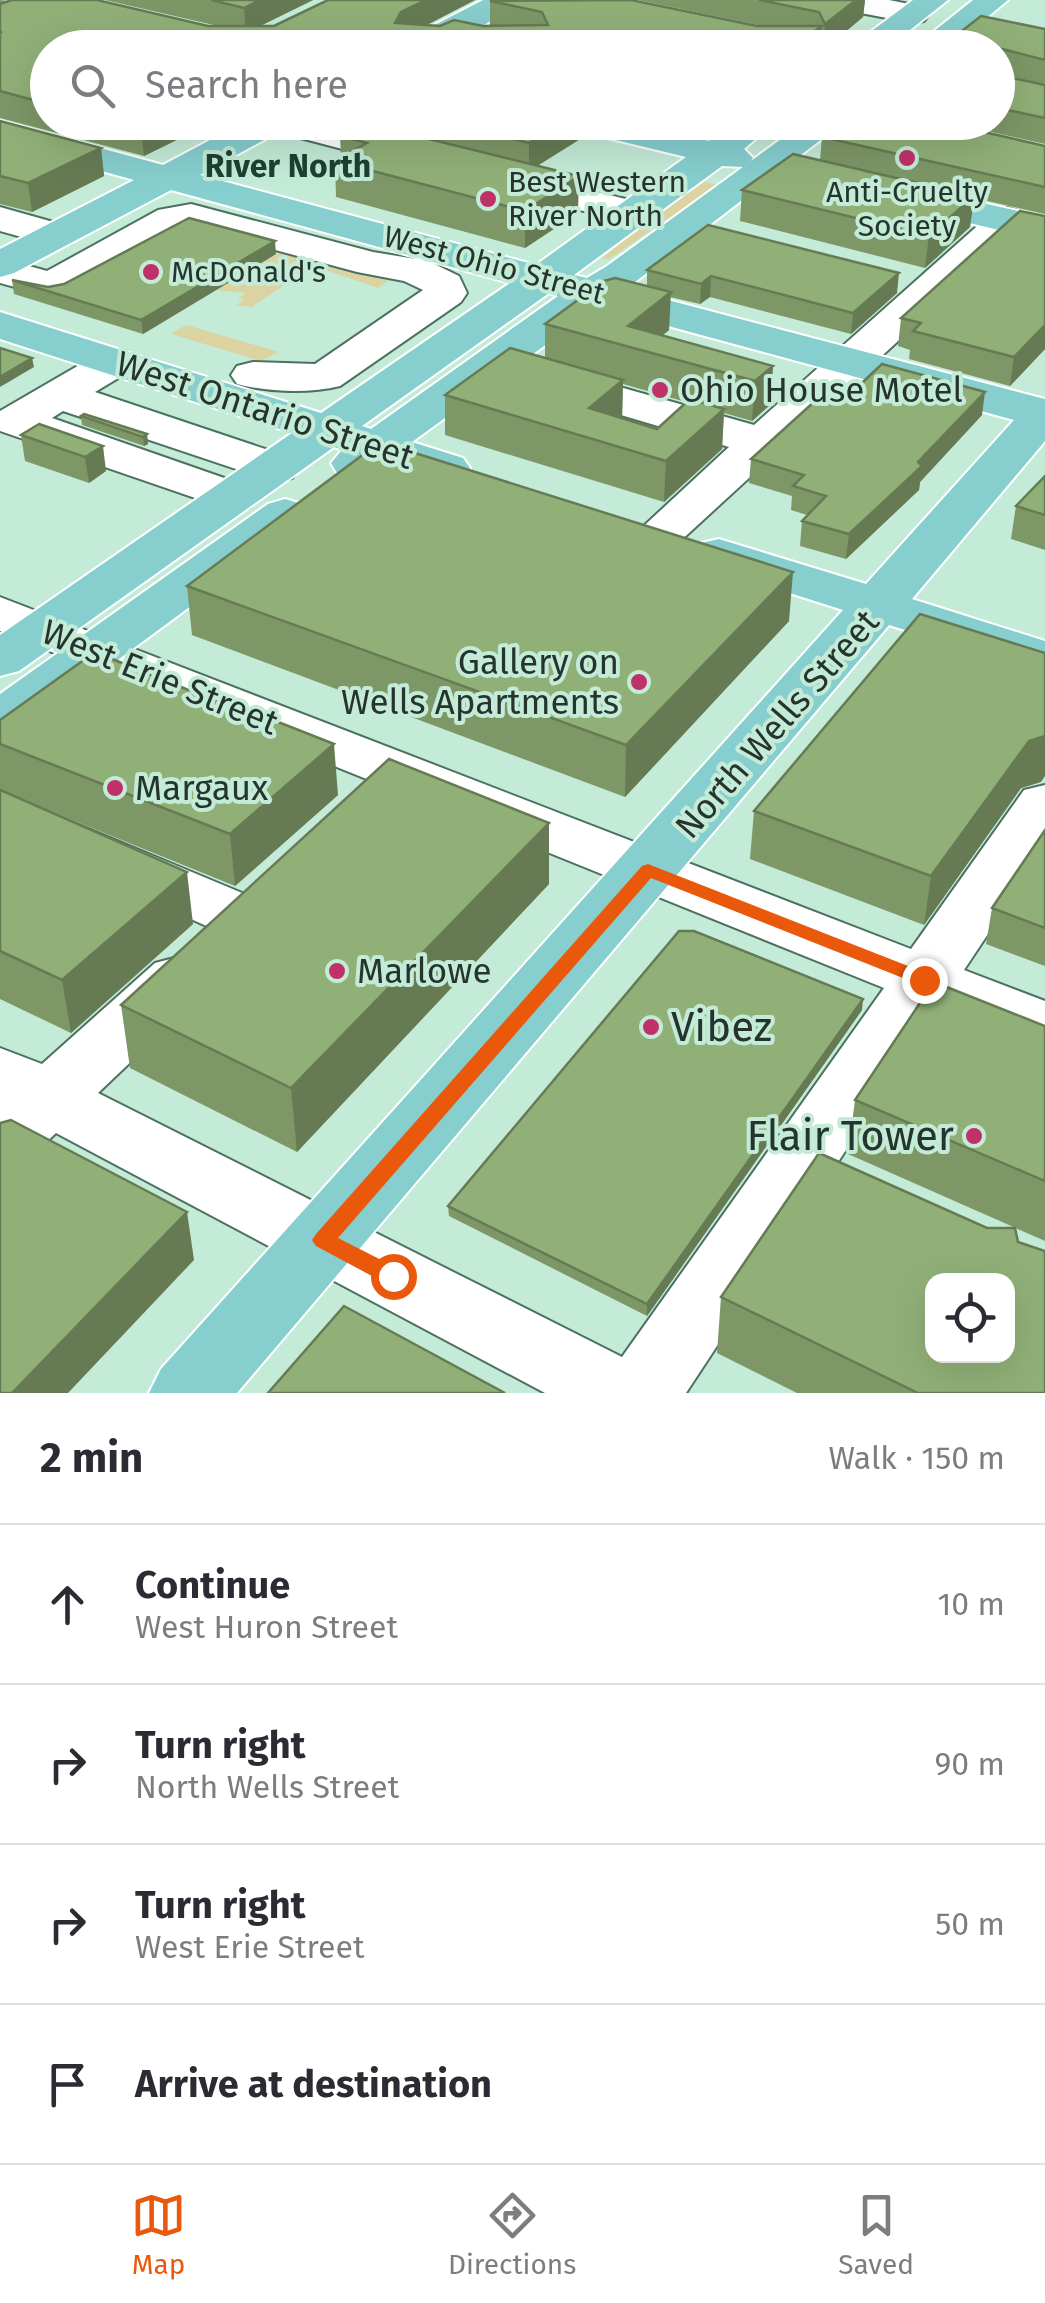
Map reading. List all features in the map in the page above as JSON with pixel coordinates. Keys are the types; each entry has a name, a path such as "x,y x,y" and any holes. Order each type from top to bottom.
{"main road":[{"path":"448,30 506,0"},
{"path":"952,30 993,0"},
{"path":"890,30 923,7"},
{"name":"West Ohio Street","path":"0,132 1045,414"},
{"path":"0,267 240,140"},
{"path":"664,140 814,176"},
{"path":"14,635 233,497 733,140"},
{"path":"0,720 802,140"},
{"path":"866,188 1026,224"},
{"name":"West Ontario Street","path":"0,326 184,384 257,392 328,430 496,483"},
{"name":"North Wells Street","path":"189,1393 1045,414"},
{"path":"640,529 1045,658"}],"street":[{"path":"840,0 923,7"},
{"path":"962,22 999,30"},
{"path":"347,140 632,212"},
{"path":"0,313 172,218 190,215 371,264 414,270 445,285 446,293 324,377 257,392 206,444"},
{"path":"0,218 57,235"},
{"path":"689,224 738,236"},
{"path":"640,529 762,442 850,362 918,281 1026,224"},
{"path":"0,267 51,285"},
{"path":"0,394 96,356"},
{"path":"96,356 60,395 15,421 233,497"},
{"path":"491,364 762,442"},
{"path":"130,418 184,384"},
{"path":"60,395 274,468"},
{"name":"West Erie Street","path":"14,635 96,651 1045,1027"},
{"path":"353,817 402,773"},
{"path":"0,811 264,899 16,1105 323,1240 618,1393"},
{"path":"642,1393 824,1178 924,980 1042,814"}],"shaded area":[{"path":"698,180 718,185 609,259 602,258"},
{"path":"283,250 389,280 378,288 314,266 251,307 236,305 244,300 239,298 245,293 215,290"},
{"path":"186,325 279,352 261,361 171,334"}],"building":[{"path":"12,0 97,0 208,26 274,26 328,0 426,0 401,12 395,23 440,26 454,20 483,26 548,25 542,12 490,1 631,0 757,26 822,26 816,30 30,30 30,99 0,91 0,4"},
{"path":"211,0 260,0 244,8"},
{"path":"759,0 856,0 825,24 819,12"},
{"path":"981,16 1045,29 1045,60 1015,52 1015,30 963,30"},
{"path":"1015,79 1045,85 1045,118 1015,112"},
{"path":"0,121 30,129 30,140 71,140 101,148 28,183 0,176"},
{"path":"1015,139 1045,146 1045,187 835,140"},
{"path":"355,140 433,140 579,176 525,211 335,161 367,143"},
{"path":"793,154 974,196 929,236 742,190"},
{"path":"1020,211 1045,216 1045,325 1014,357 913,331 921,323 901,318"},
{"name":"McDonald's","path":"189,218 275,241 141,320 12,280 48,287 64,284"},
{"path":"708,225 899,273 853,313 711,276 701,284 647,270"},
{"path":"615,278 671,292 628,326 773,366 755,381 545,324 604,281"},
{"path":"0,348 32,358 0,377"},
{"path":"510,348 623,380 589,408 657,429 690,399 724,409 666,461 445,395"},
{"path":"882,364 985,392 918,462 922,466 849,534 802,521 826,496 793,486 804,475 751,459 825,392 846,398"},
{"path":"81,416 147,434 143,437"},
{"path":"39,424 103,446 85,457 21,435"},
{"path":"380,442 793,572 626,745 187,586"},
{"path":"1045,476 1045,515 1016,506"},
{"path":"920,614 1045,653 1045,736 1029,741 931,876 754,811"},
{"path":"95,652 255,717 258,714 334,744 230,834 0,744 0,720"},
{"name":"Marlowe","path":"389,759 549,823 291,1088 121,1005"},
{"path":"0,790 187,872 62,980 0,951"},
{"path":"1045,830 1045,928 992,908"},
{"path":"679,931 694,931 863,999 647,1304 448,1206"},
{"path":"934,982 1045,1026 1045,1181 855,1100"},
{"path":"11,1120 187,1212 12,1393 0,1393 0,1123"},
{"path":"819,1153 987,1228 1015,1228 1018,1242 1045,1251 1045,1393 918,1393 721,1297"},
{"path":"344,1306 505,1393 268,1393"}],"place":[{"name":"Anti-Cruelty Society","path":"907,158"},
{"name":"Best Western River North","path":"488,199"},
{"name":"McDonald's","path":"151,272"},
{"name":"Ohio House Motel","path":"660,390"},
{"name":"Gallery on Wells Apartments","path":"639,682"},
{"name":"Margaux","path":"115,788"},
{"name":"Marlowe","path":"337,971"},
{"name":"Vibez","path":"651,1027"},
{"name":"Flair Tower","path":"974,1136"}],"district":[{"name":"River North","path":"288,166"}],"route":[{"path":"393,1276 323,1240 648,870 924,980"}]}
